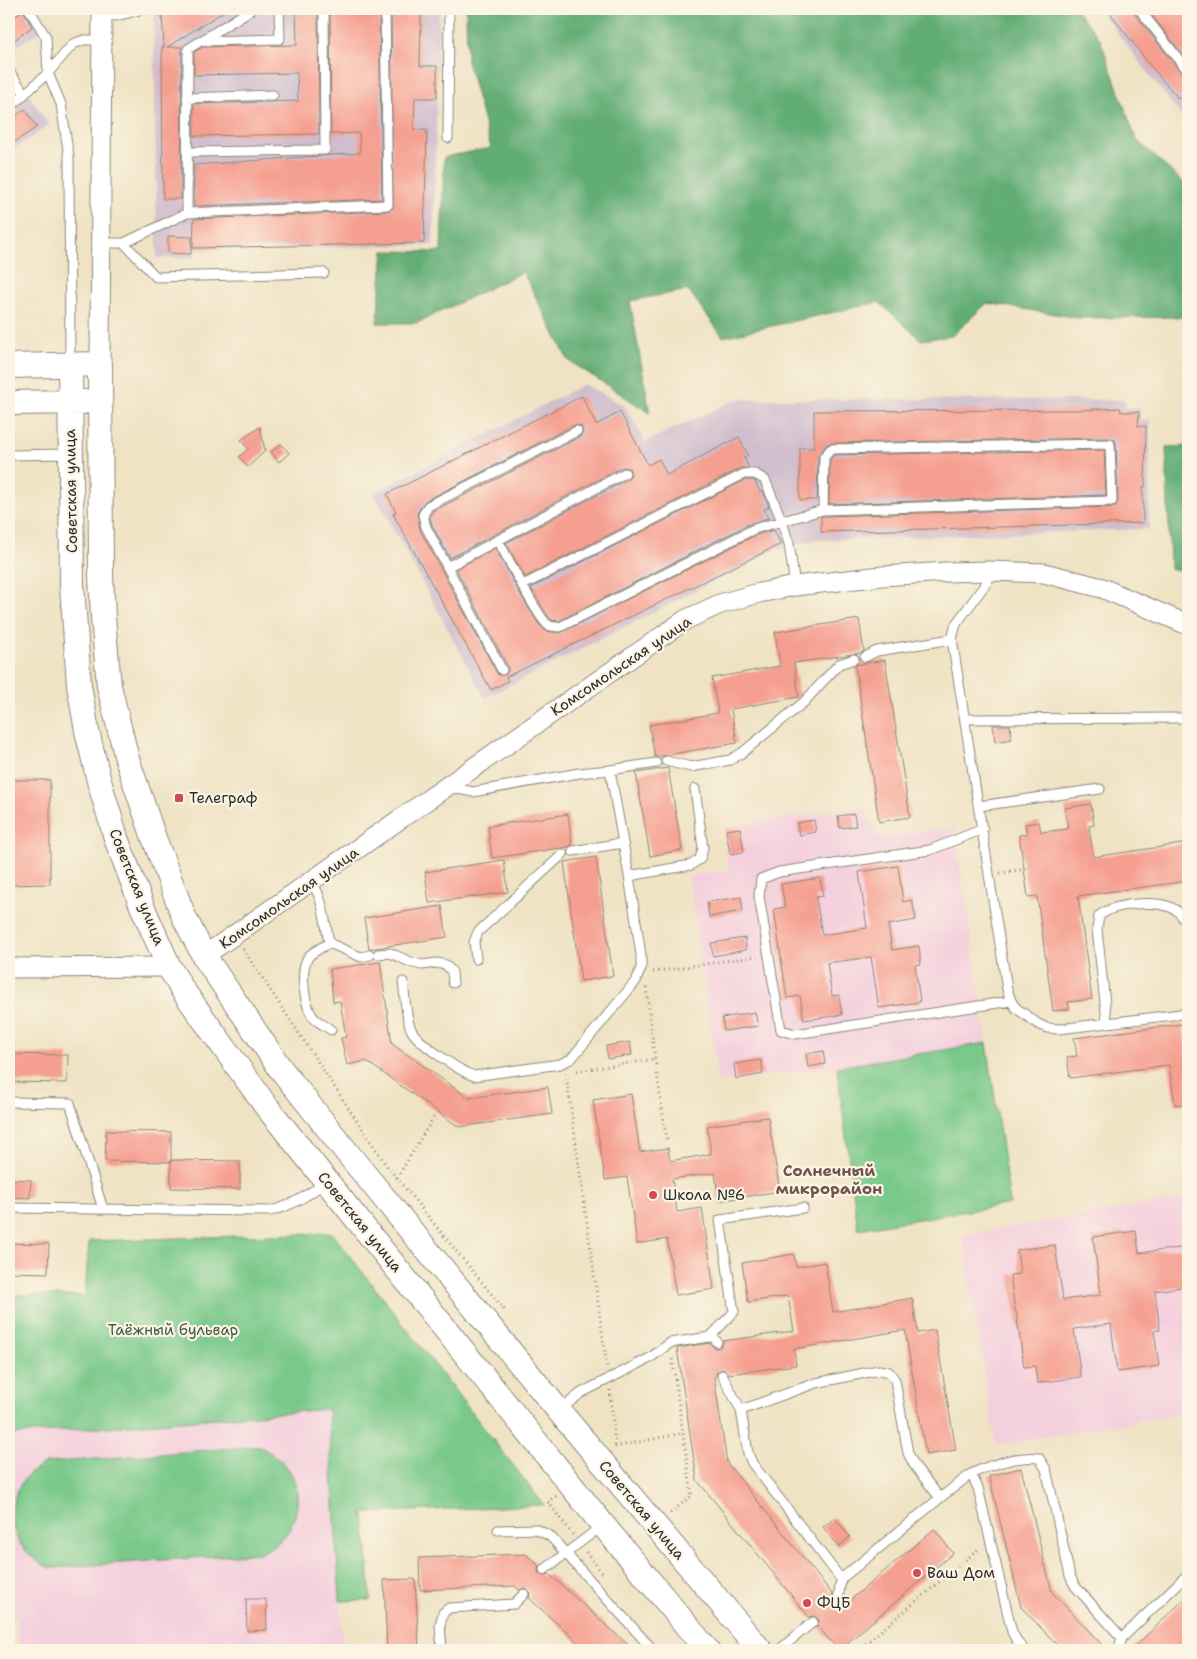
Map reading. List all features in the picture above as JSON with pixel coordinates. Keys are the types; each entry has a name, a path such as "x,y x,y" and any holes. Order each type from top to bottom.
{"street":[{"path":"9,366 100,364 102,12"},
{"name":"Советская улица","path":"70,364 72,585 79,685 99,781 117,841 169,968 266,1106 603,1525 707,1650"},
{"name":"Советская улица","path":"100,364 101,576 108,686 127,759 154,838 184,917 204,956 280,1068 466,1299 760,1650"},
{"path":"9,402 100,401"},
{"name":"Комсомольская улица","path":"204,956 686,620 720,604 759,593 795,586 882,576 989,571 1044,573 1102,588 1188,625"},
{"path":"9,968 169,968"},
{"path":"440,1321 466,1299"}],"lane":[{"path":"9,14 16,9"},
{"path":"29,9 46,37 48,73 61,104 69,158 70,364"},
{"path":"102,12 116,16 144,9"},
{"path":"187,213 188,49 252,9"},
{"path":"202,40 280,39 279,9"},
{"path":"187,152 325,150 324,9"},
{"path":"101,243 124,243 187,213 388,204 385,9"},
{"path":"448,138 449,9"},
{"path":"1139,9 1188,71"},
{"path":"9,108 48,73 73,44 84,40 102,40"},
{"path":"9,71 25,94"},
{"path":"187,98 273,95"},
{"path":"124,243 156,276 324,273"},
{"path":"502,670 426,527 423,515 428,506 577,431"},
{"path":"498,540 543,620 554,627 560,627 754,529 822,510 1112,501 1110,444 831,449 824,457 822,510"},
{"path":"9,455 70,454"},
{"path":"447,567 625,473"},
{"path":"523,585 744,474 755,474 765,480 782,521 793,563 795,586"},
{"path":"989,571 987,582 956,624 952,638 1007,988 1011,1001 1016,1008 1038,1024 1047,1028 1059,1029 1107,1022 1181,1014 1188,1015"},
{"path":"865,657 877,651 952,638"},
{"path":"666,762 691,767 730,760 742,753 804,702 839,664 854,659"},
{"path":"965,719 1188,718"},
{"path":"448,787 472,792 579,773 656,763"},
{"path":"403,982 410,1028 416,1038 464,1072 474,1076 560,1064 571,1059 636,981 641,968 641,955 610,770"},
{"path":"628,876 691,865 700,860 704,848 695,789"},
{"path":"979,806 1100,789"},
{"path":"983,829 930,850 779,872 761,879 759,896 781,1030 795,1034 1011,1001"},
{"path":"573,851 623,843"},
{"path":"476,959 474,942 478,932 563,854"},
{"path":"312,882 319,893 329,943"},
{"path":"1107,1022 1097,929 1100,916 1111,909 1146,902 1160,904 1178,911 1188,926"},
{"path":"329,943 361,957 390,953 422,965 446,964 452,972 453,983"},
{"path":"329,943 310,955 304,964 303,971 308,1009 314,1019 331,1030"},
{"path":"9,1102 70,1103 103,1209"},
{"path":"9,1208 270,1211 285,1207 304,1198 326,1182"},
{"path":"559,1411 581,1393 650,1358 670,1343 714,1340 734,1312 720,1220 803,1208"},
{"path":"741,1410 816,1383 879,1370 890,1372 895,1380 908,1453 914,1465 940,1498"},
{"path":"722,1376 741,1410 748,1452 752,1463 841,1578"},
{"path":"838,1601 841,1578 971,1474 1027,1456 1039,1458 1046,1469 1070,1576 1075,1586 1122,1638"},
{"path":"971,1474 978,1488 1012,1632 1024,1650"},
{"path":"544,1570 603,1525"},
{"path":"498,1530 536,1529 550,1536 653,1650"},
{"path":"1118,1650 1122,1638 1188,1574"},
{"path":"442,1650 440,1625 443,1613 450,1608 514,1604 524,1594"},
{"path":"779,1650 813,1622"}],"path":[{"path":"997,873 1026,869"},
{"path":"234,936 387,1166 508,1314"},
{"path":"644,974 769,954"},
{"path":"641,955 667,1143"},
{"path":"576,1071 655,1058"},
{"path":"566,1073 609,1378 615,1447"},
{"path":"397,1178 435,1115"},
{"path":"669,1514 692,1496 670,1343"},
{"path":"615,1447 683,1433"},
{"path":"609,1440 615,1447"},
{"path":"858,1650 990,1539"}],"shaded area":[{"path":"9,9 37,9 48,25 9,52"},
{"path":"161,9 439,9 433,245 194,250 194,258 157,258 154,13"},
{"path":"1099,9 1188,9 1188,125"},
{"path":"9,66 49,125 9,153"},
{"path":"584,384 625,406 645,442 737,399 1125,400 1125,408 1140,408 1140,420 1150,420 1149,529 815,540 773,551 485,698 374,493"},
{"path":"864,807 878,838 954,827 987,1043 837,1067 718,1082 689,876 728,870 724,827"},
{"path":"1188,1198 1188,1413 996,1445 962,1235"},
{"path":"328,1409 343,1650 18,1650 16,1617 9,1617 9,1435"}],"green space":[{"path":"466,9 1076,9 1100,39 1136,139 1188,187 1188,317 1079,318 987,303 952,336 921,340 879,302 723,337 688,290 630,301 650,413 568,360 523,272 417,323 377,323 384,251 441,252 444,157 491,148 467,61"},
{"path":"1188,446 1188,573 1170,569 1166,447"},
{"path":"987,1043 1010,1204 858,1229 837,1067"},
{"name":"Таёжный бульвар","path":"332,1233 544,1505 364,1513 371,1600 340,1601 328,1409 9,1435 9,1295 85,1296 89,1241"},
{"path":"259,1446 276,1456 289,1470 294,1479 297,1499 294,1519 290,1528 275,1544 261,1553 50,1568 36,1560 25,1550 14,1531 12,1510 18,1489 32,1472 45,1463"}],"building":[{"path":"170,9 228,9 167,47 182,47 181,199 163,199 162,47 164,47 162,14"},
{"path":"296,9 318,9 319,134 194,136 194,104 298,101 297,73 194,75 194,52 203,47 297,45"},
{"path":"330,9 379,9 382,199 194,206 194,165 360,153 359,133 331,134"},
{"path":"391,9 421,9 420,66 437,66 437,98 415,98 414,130 427,130 424,243 193,248 194,219 388,211 393,208"},
{"path":"1107,9 1133,9 1134,13 1183,75 1188,77 1188,89 1178,98 1149,64"},
{"path":"1147,9 1188,9 1188,61"},
{"path":"23,10 32,27 9,44 9,21"},
{"path":"25,109 37,127 9,146 9,121"},
{"path":"168,236 192,237 191,254 168,253"},
{"path":"582,396 596,425 620,412 648,465 659,459 667,475 739,437 748,455 744,458 749,468 741,468 525,577 506,543 628,479 631,474 629,468 622,467 450,558 432,525 430,516 433,511 580,437 583,432 581,426 574,425 425,501 417,513 420,530 498,675 505,675 508,667 456,569 495,548 538,623 545,631 560,633 756,535 774,530 781,544 506,677 508,681 491,690 393,514 396,512 387,494"},
{"path":"1120,408 1121,412 1139,412 1138,426 1146,426 1143,523 821,532 821,517 824,516 1115,507 1118,501 1116,444 1115,440 1110,438 830,443 826,445 818,456 817,500 800,500 800,448 814,448 814,411 1076,410"},
{"path":"260,427 265,451 248,467 239,457 248,449 241,440"},
{"path":"281,444 289,453 279,462 271,452"},
{"path":"1104,450 1106,495 829,504 830,459 834,455"},
{"path":"745,480 755,481 760,492 763,491 769,507 764,509 768,518 751,523 559,621 552,620 548,616 531,588"},
{"path":"859,619 864,651 794,663 799,697 731,709 737,743 655,757 649,725 718,713 712,678 780,666 775,632"},
{"path":"885,660 910,817 879,822 855,665"},
{"path":"993,725 1010,725 1012,739 995,742"},
{"path":"668,768 682,850 650,856 636,773"},
{"path":"9,780 50,780 50,884 9,885"},
{"path":"1091,804 1094,825 1089,826 1093,857 1188,843 1188,881 1078,896 1092,999 1068,1002 1069,1009 1053,1011 1037,896 1028,897 1019,835 1027,834 1025,824 1039,822 1041,832 1068,829 1065,808"},
{"path":"568,814 572,845 492,858 488,826"},
{"path":"854,814 856,826 840,828 838,816"},
{"path":"814,820 816,832 799,835 797,823"},
{"path":"740,828 744,852 730,854 726,830"},
{"path":"596,857 613,976 581,981 564,862"},
{"path":"504,860 508,892 429,903 425,872"},
{"path":"898,866 903,902 912,900 916,920 888,925 892,950 919,946 921,964 915,965 920,1002 879,1008 871,957 827,963 832,996 839,995 842,1015 804,1020 800,996 787,998 774,909 785,907 781,884 820,878 823,896 816,897 822,935 867,928 859,872"},
{"path":"741,897 743,911 709,917 707,902"},
{"path":"442,906 447,937 369,949 364,918"},
{"path":"745,938 746,950 713,956 711,943"},
{"path":"380,962 392,1044 469,1098 548,1087 552,1114 459,1127 366,1061 347,1065 341,1038 346,1037 340,1001 333,1002 330,969"},
{"path":"755,1012 758,1026 724,1031 722,1018"},
{"path":"1183,1024 1188,1064 1188,1103 1175,1105 1169,1065 1070,1078 1067,1057 1077,1056 1074,1038"},
{"path":"630,1042 632,1055 608,1059 606,1046"},
{"path":"823,1051 825,1064 808,1067 806,1054"},
{"path":"9,1054 68,1055 67,1083 9,1082"},
{"path":"761,1060 763,1074 736,1079 734,1064"},
{"path":"631,1094 640,1152 668,1148 670,1161 711,1154 707,1126 768,1117 780,1191 719,1201 715,1173 672,1179 677,1212 702,1208 714,1289 676,1295 667,1239 637,1244 627,1177 605,1180 593,1100"},
{"path":"106,1131 171,1132 171,1162 105,1161"},
{"path":"171,1160 240,1161 240,1189 171,1188"},
{"path":"9,1179 31,1180 30,1198 9,1197"},
{"path":"1136,1231 1139,1253 1188,1247 1188,1286 1155,1291 1160,1330 1154,1331 1159,1366 1117,1372 1111,1324 1074,1329 1081,1377 1037,1383 1035,1366 1024,1367 1015,1311 1010,1275 1020,1274 1017,1250 1055,1245 1063,1300 1101,1295 1093,1237"},
{"path":"9,1243 49,1244 48,1273 9,1272"},
{"path":"794,1254 796,1267 825,1262 833,1312 912,1298 918,1333 935,1330 956,1450 926,1455 905,1330 794,1349 796,1365 729,1374 723,1369 716,1372 714,1377 727,1463 833,1595 832,1603 835,1606 842,1607 934,1529 953,1553 839,1650 817,1626 819,1621 817,1618 809,1617 697,1480 677,1348 710,1343 714,1348 718,1348 722,1345 723,1341 794,1331 788,1296 748,1302 742,1263"},
{"path":"1021,1468 1052,1592 1107,1650 1062,1650 1021,1607 989,1476"},
{"path":"835,1518 850,1537 838,1547 823,1527"},
{"path":"526,1554 539,1566 539,1574 544,1576 549,1574 634,1650 586,1650 529,1598 530,1593 526,1588 519,1590 515,1586 420,1590 419,1558"},
{"path":"415,1579 419,1650 387,1650 384,1580"},
{"path":"1188,1596 1188,1640 1177,1650 1131,1650"},
{"path":"246,1599 266,1599 267,1630 247,1631"}],"place":[{"name":"Телеграф","path":"179,798"},
{"name":"Школа №6","path":"653,1195"},
{"name":"Ваш Дом","path":"917,1573"},
{"name":"ФЦБ","path":"807,1603"}],"district":[{"name":"Солнечный микрорайон","path":"829,1179"}]}
